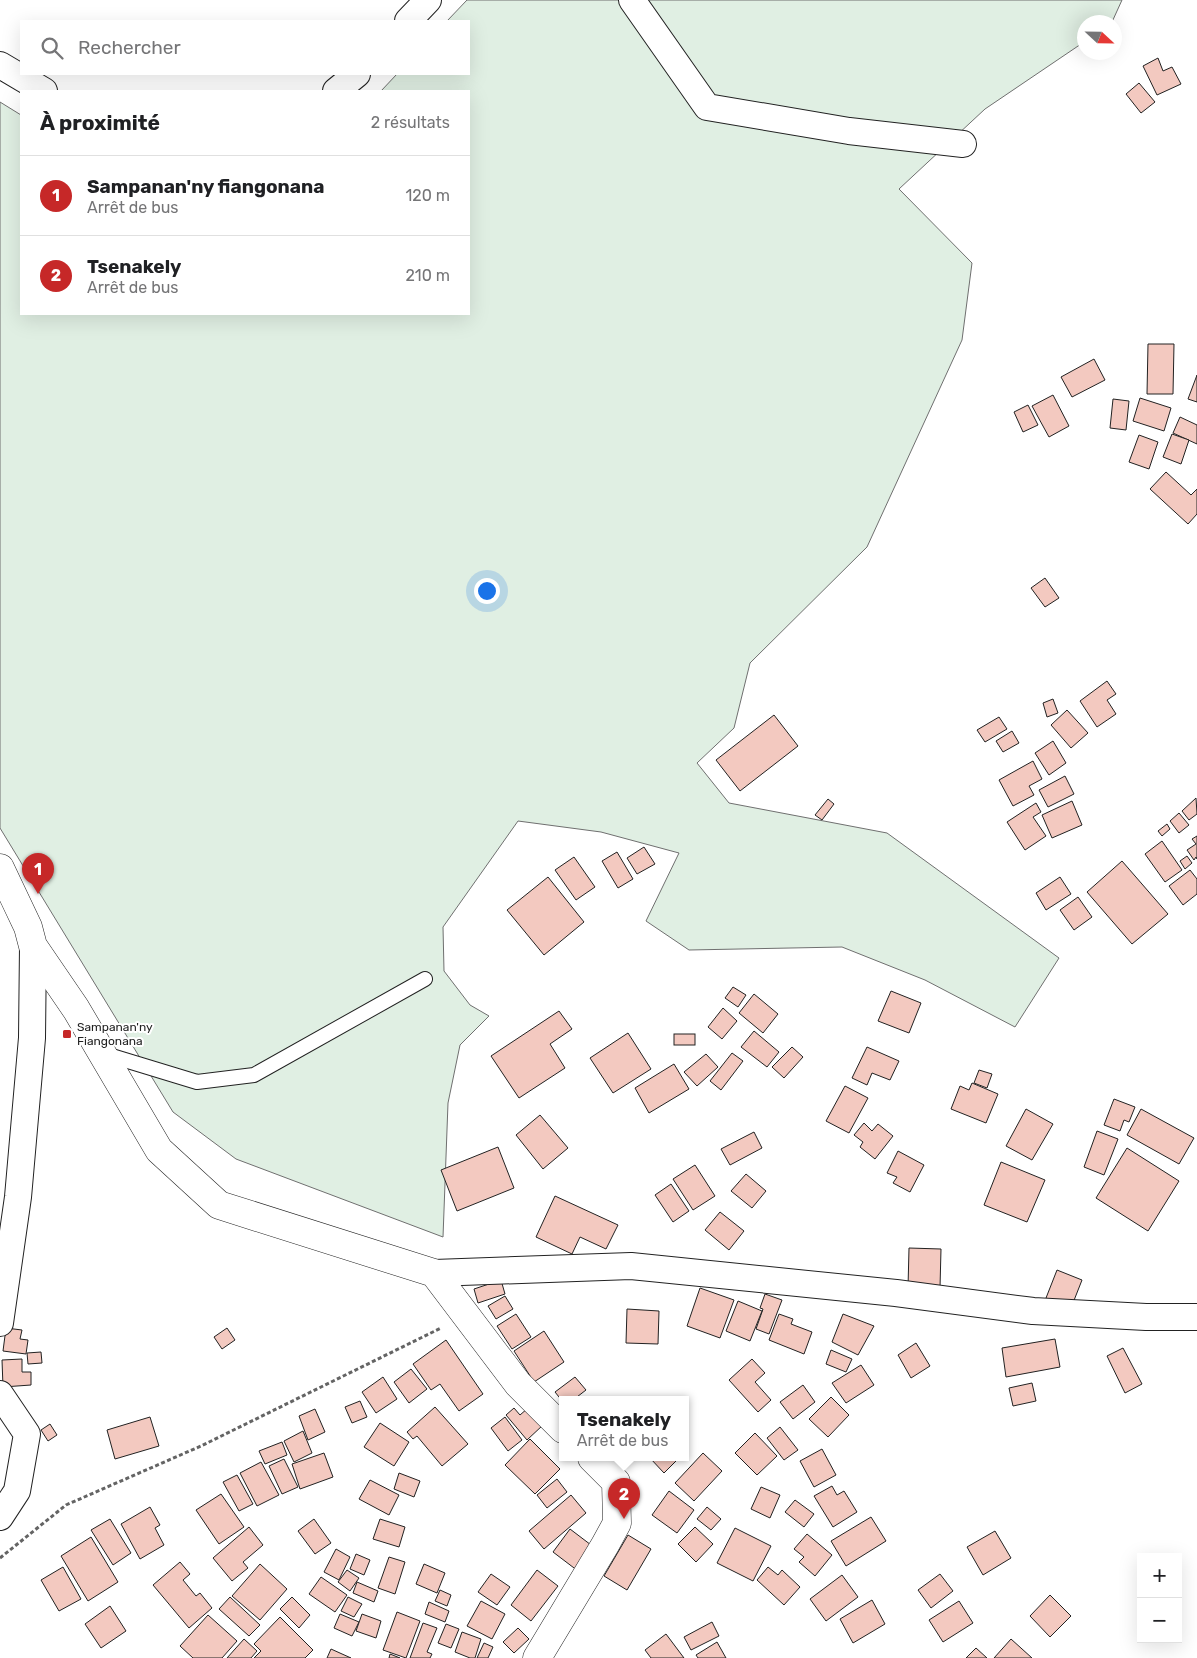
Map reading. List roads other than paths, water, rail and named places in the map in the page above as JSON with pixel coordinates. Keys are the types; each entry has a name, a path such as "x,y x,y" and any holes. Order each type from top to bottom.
{"street":[{"path":"409,20 428,0"},
{"path":"632,0 707,106 849,131 963,144"},
{"path":"0,65 42,90"},
{"path":"337,90 356,75"},
{"path":"0,868 28,927 33,946 32,1038 18,1197 0,1323"},
{"path":"33,946 76,1009 159,1150 220,1205 434,1272 630,1266 896,1293 1033,1311 1146,1317 1197,1317"},
{"path":"434,1272 518,1384 559,1425"},
{"path":"0,1394 27,1434 17,1491 0,1517"},
{"path":"536,1658 617,1523 616,1482 595,1461"}],"lane":[{"path":"102,1054 197,1082 254,1075 425,980"}],"place":[{"name":"Sampanan'ny fiangonana","path":"38,894"},
{"name":"Sampanan'ny Fiangonana","path":"67,1034"},
{"name":"Tsenakely","path":"624,1519"}]}
